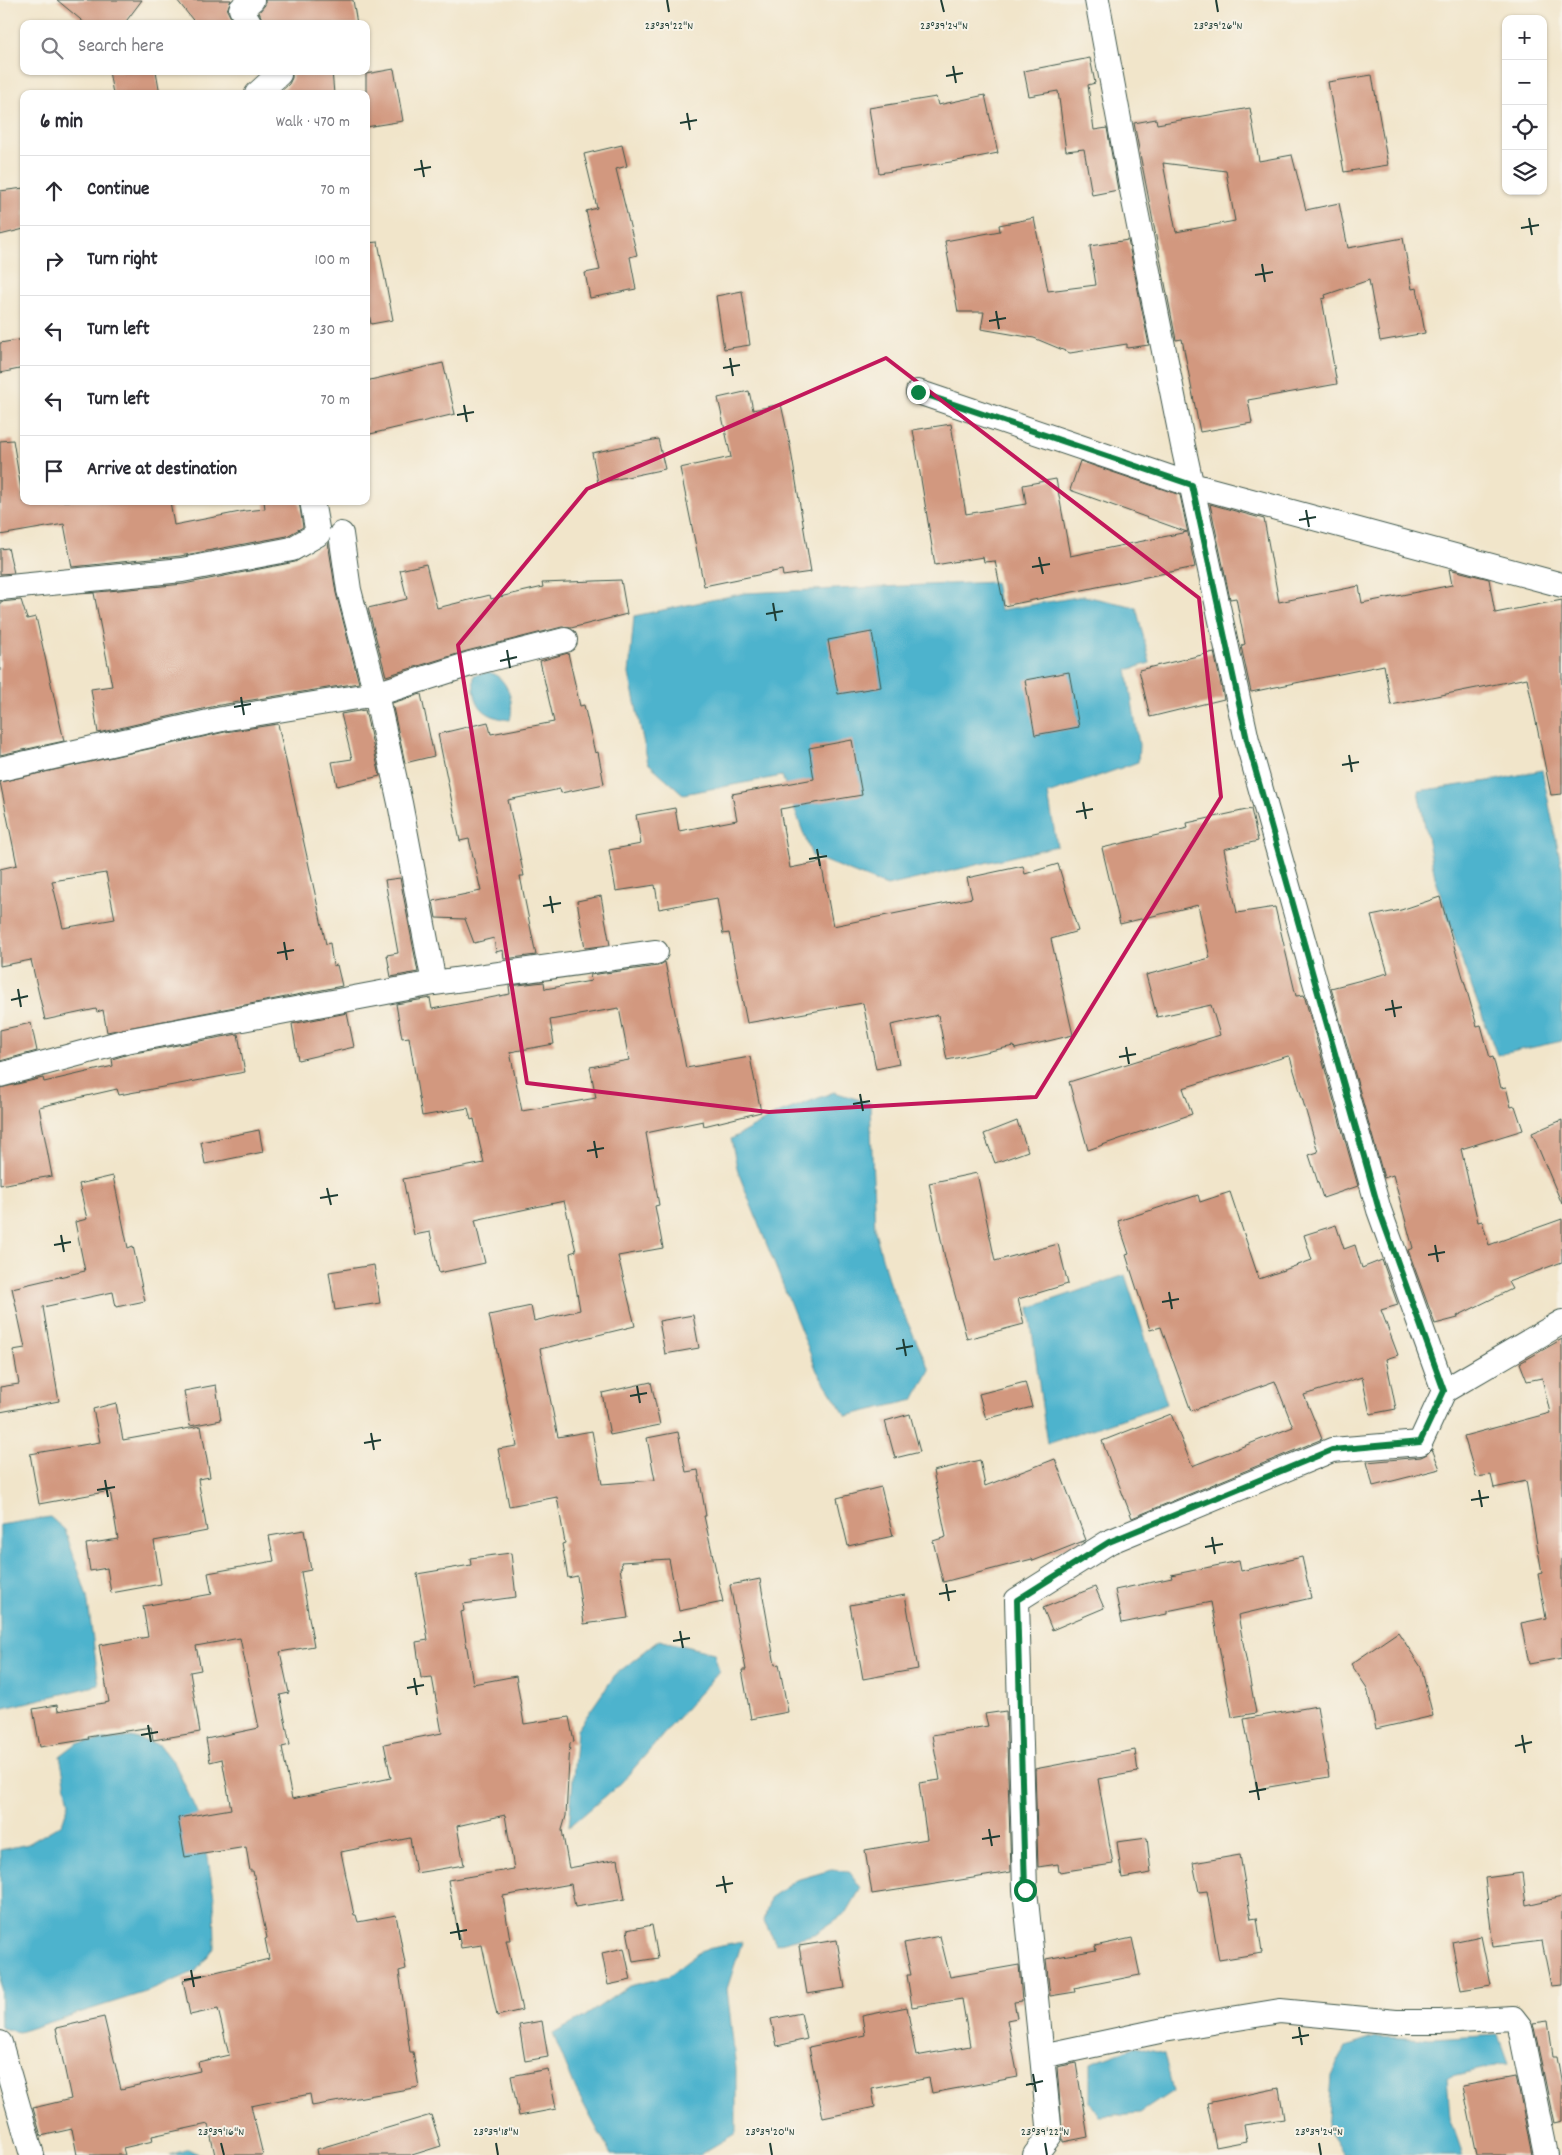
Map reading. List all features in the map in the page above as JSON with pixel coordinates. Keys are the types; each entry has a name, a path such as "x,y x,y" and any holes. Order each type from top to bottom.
{"street":[{"path":"248,20 241,9 252,0"},
{"path":"1097,0 1134,201 1192,485 1250,750 1379,1210 1444,1391"},
{"path":"261,90 278,75"},
{"path":"918,392 1192,485 1562,586"},
{"path":"0,588 182,570 292,549 318,534 313,505"},
{"path":"341,534 349,590 376,694 400,804 434,984"},
{"path":"0,770 222,719 376,694 470,664 565,640"},
{"path":"0,1075 126,1042 434,984 656,952"},
{"path":"1035,2155 1050,2135 1025,1890 1017,1600 1109,1542 1332,1450 1420,1442 1444,1391 1562,1322"},
{"path":"1042,2056 1164,2030 1280,2011 1396,2022 1440,2022 1513,2018 1520,2027 1546,2155"},
{"path":"0,2043 32,2155"}],"highlighted area":[{"path":"886,358 1199,598 1221,797 1036,1097 769,1112 527,1083 458,645 587,489"}],"water":[{"path":"995,582 1000,610 1084,596 1136,607 1150,663 1127,670 1139,745 1138,762 1048,794 1057,846 887,886 812,856 782,776 683,794 648,763 629,674 634,616 745,593"},
{"path":"489,672 501,680 511,698 510,720 492,716 485,712 477,701 474,675"},
{"path":"1542,770 1562,869 1562,1041 1497,1055 1463,964 1435,877 1418,791 1496,780"},
{"path":"834,1092 870,1103 875,1231 889,1283 930,1370 914,1400 846,1416 817,1371 738,1172 731,1139 777,1114"},
{"path":"1125,1275 1167,1404 1047,1444 1029,1308"},
{"path":"50,1517 65,1530 87,1596 99,1685 0,1709 0,1525"},
{"path":"659,1640 714,1653 719,1671 621,1783 569,1827 577,1730 615,1675"},
{"path":"132,1737 160,1745 175,1764 203,1826 214,1897 215,1947 196,1971 152,1990 19,2032 1,2028 0,1850 28,1844 62,1824 69,1803 60,1756 77,1743"},
{"path":"831,1870 849,1871 861,1888 847,1912 815,1934 776,1944 764,1921 770,1898 796,1880"},
{"path":"742,1942 727,1989 736,2069 736,2133 699,2155 611,2155 576,2090 553,2034 584,2017 629,1986 667,1977 702,1950"},
{"path":"1498,2035 1508,2063 1447,2077 1450,2118 1463,2155 1342,2155 1327,2131 1331,2076 1346,2047 1376,2037 1433,2039"},
{"path":"1137,2046 1164,2053 1173,2091 1140,2113 1099,2116 1090,2102 1090,2063"},
{"path":"189,2149 201,2155 170,2155"}],"building":[{"path":"57,0 142,0 127,20 81,20"},
{"path":"177,0 231,0 227,10 232,20 193,20"},
{"path":"265,0 353,0 356,20 262,20 259,12 265,5"},
{"path":"1090,58 1095,83 1088,85 1094,130 1107,128 1118,190 1092,195 1084,149 1066,151 1058,91 1029,96 1024,71"},
{"path":"394,69 403,121 370,126 370,90 366,90 366,75 370,75 370,73"},
{"path":"110,75 157,75 159,90 112,90"},
{"path":"292,75 332,75 334,90 282,90 292,78"},
{"path":"1372,75 1388,165 1344,172 1328,82"},
{"path":"985,95 998,153 879,173 869,108 936,97 938,105"},
{"path":"1250,108 1259,161 1292,155 1306,210 1339,203 1348,248 1403,238 1412,289 1417,288 1425,333 1380,341 1369,280 1325,295 1326,298 1322,299 1337,384 1248,400 1252,423 1200,432 1182,339 1176,340 1134,123 1156,119 1157,124","holes":["1163,163 1226,171 1235,221 1176,232"]},
{"path":"622,145 627,166 616,169 637,255 630,257 636,289 590,298 585,273 600,270 586,211 597,208 584,154"},
{"path":"20,188 20,230 0,235 0,191"},
{"path":"1034,218 1048,291 1096,285 1090,246 1128,240 1149,345 1127,348 1127,344 1070,353 1034,338 981,329 984,312 958,312 945,241 1000,231 999,225"},
{"path":"378,242 393,320 371,324 370,319 370,243"},
{"path":"742,291 750,345 724,349 716,296"},
{"path":"20,340 20,369 0,373 0,343"},
{"path":"443,363 455,414 370,434 370,380"},
{"path":"749,391 753,410 781,404 790,445 811,572 783,576 782,570 704,586 680,468 731,457 718,398"},
{"path":"951,424 966,514 1026,504 1023,485 1056,479 1070,556 1187,532 1070,490 1080,461 1180,495 1195,567 1004,606 995,561 984,562 983,557 935,565 913,430"},
{"path":"658,439 665,469 598,483 592,453"},
{"path":"13,440 20,483 20,505 171,505 174,525 265,509 264,505 300,505 303,527 287,536 180,556 72,567 64,524 0,535 0,441"},
{"path":"1210,504 1264,519 1279,602 1359,586 1362,603 1452,585 1449,569 1489,579 1495,613 1562,600 1562,794 1551,795 1527,678 1391,705 1384,665 1251,692 1241,646 1245,644 1236,598 1230,599"},
{"path":"328,542 336,593 359,683 220,705 98,733 91,689 112,686 94,593 76,594 184,584 295,562"},
{"path":"8,548 14,573 0,574 0,549"},
{"path":"426,564 437,608 490,595 491,599 543,587 542,583 621,580 627,614 571,628 562,627 467,651 386,676 368,608 407,599 400,570"},
{"path":"21,600 27,619 36,617 64,741 0,755 0,602"},
{"path":"872,632 881,687 838,694 828,640"},
{"path":"1214,652 1224,699 1150,717 1139,670"},
{"path":"568,653 580,706 584,705 595,753 598,752 604,784 561,793 560,789 508,800 524,876 520,876 536,955 504,959 503,950 496,952 494,938 474,943 465,919 436,918 433,901 481,891 469,839 460,841 438,734 488,722 491,734 554,722 540,661"},
{"path":"1069,672 1079,727 1035,735 1025,680"},
{"path":"421,694 434,756 405,763 392,703"},
{"path":"365,710 380,776 337,786 332,762 352,759 341,714"},
{"path":"278,724 326,944 330,943 333,966 337,965 342,986 107,1032 103,1010 97,1012 96,1009 45,1020 31,960 0,966 0,869 17,865 0,782 225,732","holes":["106,873 115,919 63,928 52,881"]},
{"path":"852,740 862,795 780,809 790,868 821,862 833,926 972,898 967,878 1023,866 1025,874 1058,864 1078,931 1051,939 1073,1035 1015,1049 1014,1046 947,1060 938,1015 891,1025 899,1064 876,1069 863,1003 747,1023 729,933 723,934 717,898 659,909 655,885 616,891 609,850 641,844 636,815 675,808 679,831 737,820 732,794 814,779 809,748"},
{"path":"1251,809 1258,841 1224,849 1237,913 1275,907 1296,996 1304,995 1358,1186 1323,1198 1309,1155 1318,1152 1290,1057 1288,1056 1183,1088 1192,1114 1088,1150 1069,1082 1220,1035 1211,1005 1157,1017 1146,975 1210,958 1198,905 1120,924 1102,848 1188,828 1187,823"},
{"path":"400,878 418,972 391,977 387,955 398,953 385,880"},
{"path":"601,896 610,945 585,948 577,901"},
{"path":"1440,897 1477,1026 1481,1025 1490,1058 1493,1057 1501,1088 1506,1087 1511,1107 1515,1106 1523,1130 1461,1149 1478,1222 1482,1221 1489,1245 1562,1219 1562,1262 1508,1282 1512,1289 1457,1316 1458,1318 1435,1324 1408,1250 1413,1248 1393,1175 1384,1178 1331,988 1388,973 1371,916 1401,910"},
{"path":"665,962 686,1068 750,1057 761,1112 704,1126 703,1121 646,1133 659,1205 655,1206 663,1248 618,1256 635,1326 540,1349 558,1437 592,1431 602,1484 655,1480 647,1438 678,1432 686,1472 698,1470 706,1516 704,1516 723,1602 679,1611 669,1559 621,1562 622,1567 620,1568 628,1618 584,1624 577,1576 568,1578 562,1544 565,1543 557,1497 509,1506 498,1449 517,1446 489,1315 531,1306 534,1321 580,1310 570,1253 576,1251 564,1201 475,1220 485,1263 439,1273 430,1232 414,1235 403,1179 484,1163 474,1119 471,1120 468,1108 422,1116 409,1037 402,1038 396,1004 430,998 432,1009 510,994 509,986 544,982 545,989 591,981 590,975 658,966","holes":["619,1008 629,1060 590,1067 596,1098 522,1111 510,1052 554,1044 550,1020"]},
{"path":"347,1013 354,1047 298,1060 292,1024"},
{"path":"31,1023 37,1051 0,1061 0,1030"},
{"path":"238,1034 245,1072 119,1095 117,1089 39,1107 52,1176 0,1185 0,1088 43,1078 44,1082 113,1066 112,1059 129,1054"},
{"path":"1562,1120 1562,1204 1532,1133"},
{"path":"1017,1121 1028,1151 995,1163 984,1134"},
{"path":"259,1130 263,1152 205,1164 201,1142"},
{"path":"977,1173 995,1261 1058,1244 1068,1284 1018,1299 1024,1324 967,1339 945,1258 929,1183"},
{"path":"113,1176 128,1248 133,1246 145,1301 116,1307 113,1292 43,1307 59,1401 0,1412 0,1387 19,1384 13,1350 25,1348 12,1288 85,1271 75,1222 87,1219 79,1184"},
{"path":"1230,1192 1259,1279 1312,1260 1304,1235 1336,1225 1344,1249 1355,1245 1362,1268 1382,1260 1398,1305 1381,1310 1398,1355 1386,1359 1396,1409 1370,1414 1362,1377 1304,1395 1322,1439 1132,1518 1102,1441 1171,1414 1192,1466 1293,1427 1275,1381 1191,1411 1161,1327 1150,1330 1126,1255 1129,1254 1118,1221 1198,1195 1200,1202"},
{"path":"374,1265 380,1303 335,1310 329,1272"},
{"path":"693,1315 699,1348 665,1354 659,1321"},
{"path":"1562,1339 1562,1658 1529,1664 1521,1623 1546,1618 1538,1574 1542,1573 1526,1481 1494,1488 1491,1475 1476,1477 1464,1436 1550,1413 1542,1378 1527,1381 1520,1363"},
{"path":"651,1382 660,1425 610,1435 602,1393"},
{"path":"1025,1382 1032,1407 986,1419 979,1394"},
{"path":"216,1385 221,1420 190,1426 184,1391"},
{"path":"116,1403 123,1440 201,1426 210,1477 198,1479 207,1531 154,1541 161,1584 111,1593 107,1568 90,1571 86,1544 118,1539 110,1491 39,1504 30,1454 100,1442 93,1409"},
{"path":"910,1414 920,1452 895,1458 885,1421"},
{"path":"1432,1449 1440,1469 1373,1486 1367,1462 1421,1457"},
{"path":"1055,1459 1086,1540 1033,1561 1032,1559 943,1582 933,1541 946,1537 933,1471 980,1460 985,1486"},
{"path":"881,1487 893,1536 848,1546 837,1498"},
{"path":"304,1530 311,1570 301,1572 314,1646 280,1652 289,1693 280,1695 290,1745 282,1747 292,1799 391,1778 384,1744 442,1733 432,1677 421,1678 416,1642 428,1640 417,1574 471,1565 470,1558 511,1553 516,1597 463,1604 464,1611 461,1612 473,1684 516,1676 524,1724 569,1717 574,1742 570,1743 566,1816 562,1830 569,1868 618,1859 625,1899 575,1907 571,1884 503,1896 510,1940 506,1940 522,2010 497,2016 482,1945 461,1948 448,1880 514,1869 505,1815 457,1826 464,1865 416,1873 410,1838 341,1852 354,1915 356,1915 358,1922 396,1915 406,1969 399,1971 410,2052 413,2052 419,2087 312,2106 310,2094 251,2106 263,2155 215,2155 208,2124 152,2136 153,2141 123,2148 125,2155 77,2155 72,2129 41,2136 33,2108 71,2099 56,2028 104,2017 121,2089 200,2071 198,2062 229,2055 218,2009 190,2015 183,1980 269,1959 265,1939 267,1938 253,1871 250,1871 246,1847 185,1857 178,1818 231,1809 222,1759 210,1762 206,1739 259,1728 240,1638 196,1646 201,1670 190,1672 200,1732 153,1740 151,1727 40,1747 33,1709 57,1705 58,1711 109,1702 99,1645 148,1637 143,1606 212,1594 208,1573 274,1561 269,1536"},
{"path":"1302,1557 1311,1598 1238,1615 1256,1713 1232,1717 1211,1602 1167,1611 1167,1614 1122,1623 1115,1590 1172,1578 1171,1575 1239,1561 1241,1571"},
{"path":"760,1579 775,1665 779,1664 788,1712 751,1719 742,1670 746,1670 730,1585"},
{"path":"1095,1587 1104,1608 1052,1630 1043,1608"},
{"path":"905,1595 918,1669 863,1679 850,1605"},
{"path":"1398,1632 1421,1667 1433,1716 1376,1729 1367,1688 1351,1664"},
{"path":"1317,1706 1329,1777 1257,1789 1244,1719"},
{"path":"1006,1711 1011,1872 872,1894 865,1850 927,1839 919,1783 940,1780 932,1735 988,1726 985,1714"},
{"path":"1135,1750 1138,1772 1098,1779 1113,1864 1059,1872 1058,1864 1038,1867 1035,1769"},
{"path":"1147,1838 1151,1873 1122,1878 1117,1842"},
{"path":"1240,1855 1251,1919 1257,1918 1262,1953 1219,1960 1207,1891 1199,1892 1193,1863"},
{"path":"1522,1873 1526,1905 1562,1897 1562,1985 1551,1986 1542,1941 1493,1947 1485,1878"},
{"path":"652,1925 658,1958 633,1962 627,1930"},
{"path":"940,1936 950,1977 1019,1965 1022,2001 1014,2002 1017,2018 1007,2020 1018,2077 932,2093 929,2078 872,2089 875,2107 823,2118 809,2047 865,2035 862,2016 907,2007 916,2056 970,2046 962,1999 912,2007 907,1975 911,1975 904,1943"},
{"path":"1481,1936 1491,1985 1461,1990 1452,1942"},
{"path":"1132,1938 1140,1975 1074,1988 1075,1992 1050,1996 1046,1959 1096,1950 1095,1946"},
{"path":"837,1940 845,1988 807,1994 799,1946"},
{"path":"624,1948 631,1980 608,1985 602,1953"},
{"path":"801,2013 807,2039 777,2046 771,2019"},
{"path":"542,2021 548,2057 525,2061 519,2025"},
{"path":"1548,2021 1553,2056 1557,2056 1562,2085 1562,2121 1554,2123 1533,2023"},
{"path":"1076,2063 1088,2137 1063,2142 1057,2067"},
{"path":"548,2069 556,2109 519,2116 511,2076"},
{"path":"1516,2076 1532,2155 1477,2155 1463,2086"},
{"path":"1279,2088 1284,2119 1244,2125 1247,2141 1216,2147 1207,2103"},
{"path":"431,2115 441,2146 412,2155 318,2155 317,2149"}],"route":[{"path":"918,392 1192,485 1247,740 1379,1210 1444,1391 1420,1442 1332,1450 1109,1542 1017,1600 1025,1890"}]}
